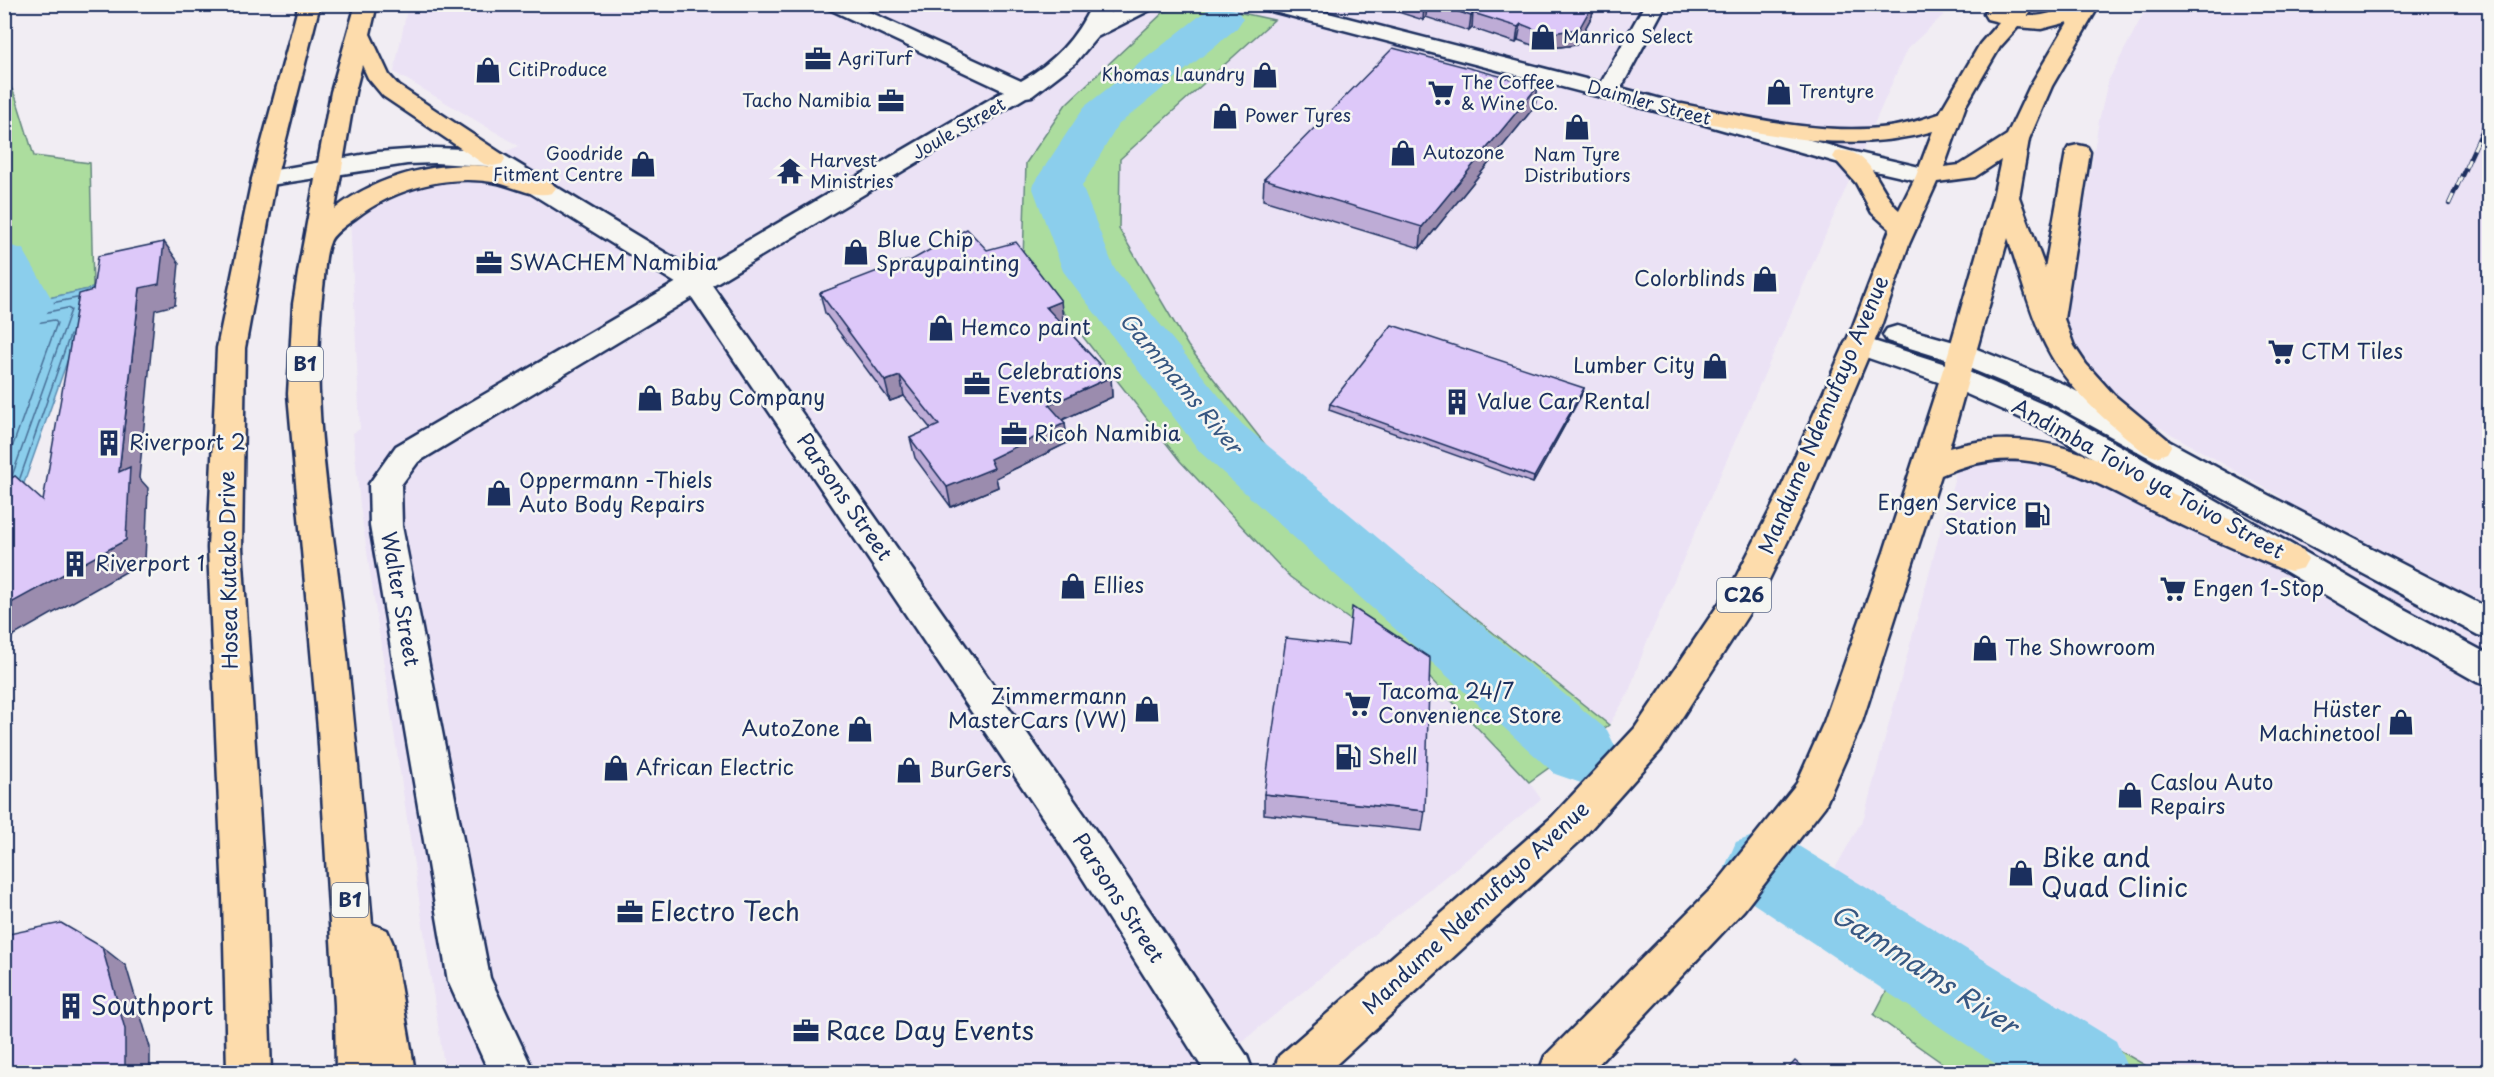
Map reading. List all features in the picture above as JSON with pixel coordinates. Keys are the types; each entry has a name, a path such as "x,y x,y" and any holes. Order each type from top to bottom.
{"main road":[{"name":"Hosea Kutako Drive","path":"248,1071 244,898 225,548 231,348 264,179 310,4"},
{"name":"B1","path":"358,1072 357,1005 337,729 303,394 308,304 317,238 343,92 366,4"},
{"path":"2010,13 2046,24 2087,7"},
{"path":"1561,1072 1724,904 1811,794 1843,722 1900,552 1958,366 2006,197 2017,139 2041,86 2087,7"},
{"name":"Mandume Ndemufayo Avenue","path":"1295,1072 1566,830 1648,739 1748,590 1793,497 1862,335 1896,244 1928,176 1948,118 1967,80 2010,13"},
{"path":"359,34 379,78 392,91 494,159"},
{"path":"1682,111 1848,136 1890,134 1948,118"},
{"path":"1928,176 1966,172 2017,139"},
{"path":"2050,321 2078,152"},
{"path":"1845,157 1867,180 1881,208 1904,228"},
{"path":"317,238 350,209 403,183 471,173 495,175 543,188"},
{"path":"2006,197 2060,346 2076,371 2103,402 2156,446"},
{"path":"1925,469 1951,457 1979,450 2013,447 2047,452 2088,466 2199,519 2291,559"},
{"path":"337,729 393,1072"}],"street":[{"path":"834,4 1024,91"},
{"name":"Joule Street","path":"697,284 1024,91 1071,55 1091,32 1103,4"},
{"path":"1091,32 1146,4"},
{"name":"Daimler Street","path":"1266,4 1682,111 1845,157 1928,176"},
{"path":"1607,92 1656,4"},
{"name":"Parsons Street","path":"264,179 410,155 470,155 494,159 697,284 1084,846 1231,1072"},
{"name":"Walter Street","path":"512,1072 469,981 386,526 385,484 406,454 697,284"},
{"name":"Andimba Toivo ya Toivo Street","path":"1862,335 1958,366 2052,391 2257,503 2490,625"},
{"name":"Andimba Toivo ya Toivo Street","path":"1958,366 2490,672"}],"shaded area":[{"path":"408,5 1954,5 1907,49 1646,644 1628,694 1609,725 1278,461 1188,346 1119,229 1120,159 1273,20 1026,163 1426,674 1529,782 1541,799 1256,1030 1209,1072 445,1072 360,505 353,433 360,429 350,217 519,146 394,72"},
{"path":"2148,5 2489,5 2489,1072 2157,1072 1828,881 1864,817 1958,465 2022,459 2094,483 2231,551 2281,497 2119,404 2064,329 2099,121 2108,81"}],"green space":[{"path":"1210,6 1274,20 1120,159 1119,229 1188,346 1278,461 1609,725 1529,782 1426,674 1290,577 1180,461 1023,260 1026,163 1066,104 1165,11"},
{"path":"4,72 16,98 34,156 90,163 93,288 27,303 5,260"},
{"path":"1916,934 2157,1072 1955,1072 1874,1015"}],"water":[{"path":"4,260 27,303 93,288 23,486 4,496"}],"building":[{"path":"1436,4 1593,4 1579,29 1546,34 1521,24 1518,27 1473,13 1471,16"},
{"name":"Autozone","path":"1393,48 1538,86 1422,227 1264,179"},
{"path":"967,229 987,250 1016,242 1061,301 1046,307 1111,377 1049,405 1065,423 990,459 994,468 947,487 910,438 939,425 900,376 885,381 820,293 901,262 910,261"},
{"path":"164,242 159,284 140,288 119,472 130,467 126,540 4,607 4,482 15,476 43,501 79,294 93,290 98,256"},
{"name":"Value Car Rental","path":"1392,325 1584,388 1534,477 1330,404"},
{"name":"Shell","path":"1352,607 1430,658 1425,811 1264,794 1286,638 1348,645"},
{"name":"Southport","path":"61,923 102,947 125,1029 125,1072 4,1072 4,935"},
{"path":"1795,1061 1808,1072 1785,1072"}],"waterway":[{"name":"Gammams River","path":"1222,19 1100,117 1057,186 1089,271 1221,438 1581,752"},
{"path":"4,260 27,303 4,332"},
{"name":"Gammams River","path":"1764,867 2085,1072"}],"railway":[{"path":"2449,204 2490,114"}],"place":[{"name":"Manrico Select","path":"1543,37"},
{"name":"AgriTurf","path":"818,59"},
{"name":"CitiProduce","path":"488,70"},
{"name":"Khomas Laundry","path":"1265,75"},
{"name":"Trentyre","path":"1779,92"},
{"name":"The Coffee & Wine Co.","path":"1441,93"},
{"name":"Tacho Namibia","path":"891,101"},
{"name":"Power Tyres","path":"1225,116"},
{"name":"Nam Tyre Distributiors","path":"1577,127"},
{"name":"Autozone","path":"1403,153"},
{"name":"Goodride Fitment Centre","path":"643,164"},
{"name":"Harvest Ministries","path":"790,171"},
{"name":"Blue Chip Spraypainting","path":"856,252"},
{"name":"SWACHEM Namibia","path":"489,263"},
{"name":"Colorblinds","path":"1765,279"},
{"name":"Hemco paint","path":"941,328"},
{"name":"CTM Tiles","path":"2281,352"},
{"name":"Lumber City","path":"1715,366"},
{"name":"Celebrations Events","path":"977,384"},
{"name":"Baby Company","path":"650,398"},
{"name":"Value Car Rental","path":"1457,402"},
{"name":"Ricoh Namibia","path":"1014,434"},
{"name":"Riverport 2","path":"109,443"},
{"name":"Oppermann -Thiels Auto Body Repairs","path":"499,493"},
{"name":"Engen Service Station","path":"2037,515"},
{"name":"Riverport 1","path":"75,564"},
{"name":"Ellies","path":"1073,586"},
{"name":"Engen 1-Stop","path":"2173,589"},
{"name":"The Showroom","path":"1985,648"},
{"name":"Tacoma 24/7 Convenience Store","path":"1358,704"},
{"name":"Zimmermann MasterCars (VW)","path":"1147,709"},
{"name":"Hüster Machinetool","path":"2401,722"},
{"name":"AutoZone","path":"860,729"},
{"name":"Shell","path":"1348,757"},
{"name":"African Electric","path":"616,768"},
{"name":"BurGers","path":"909,770"},
{"name":"Caslou Auto Repairs","path":"2130,795"},
{"name":"Bike and Quad Clinic","path":"2021,873"},
{"name":"Electro Tech","path":"630,912"},
{"name":"Southport","path":"71,1006"},
{"name":"Race Day Events","path":"806,1031"}]}
